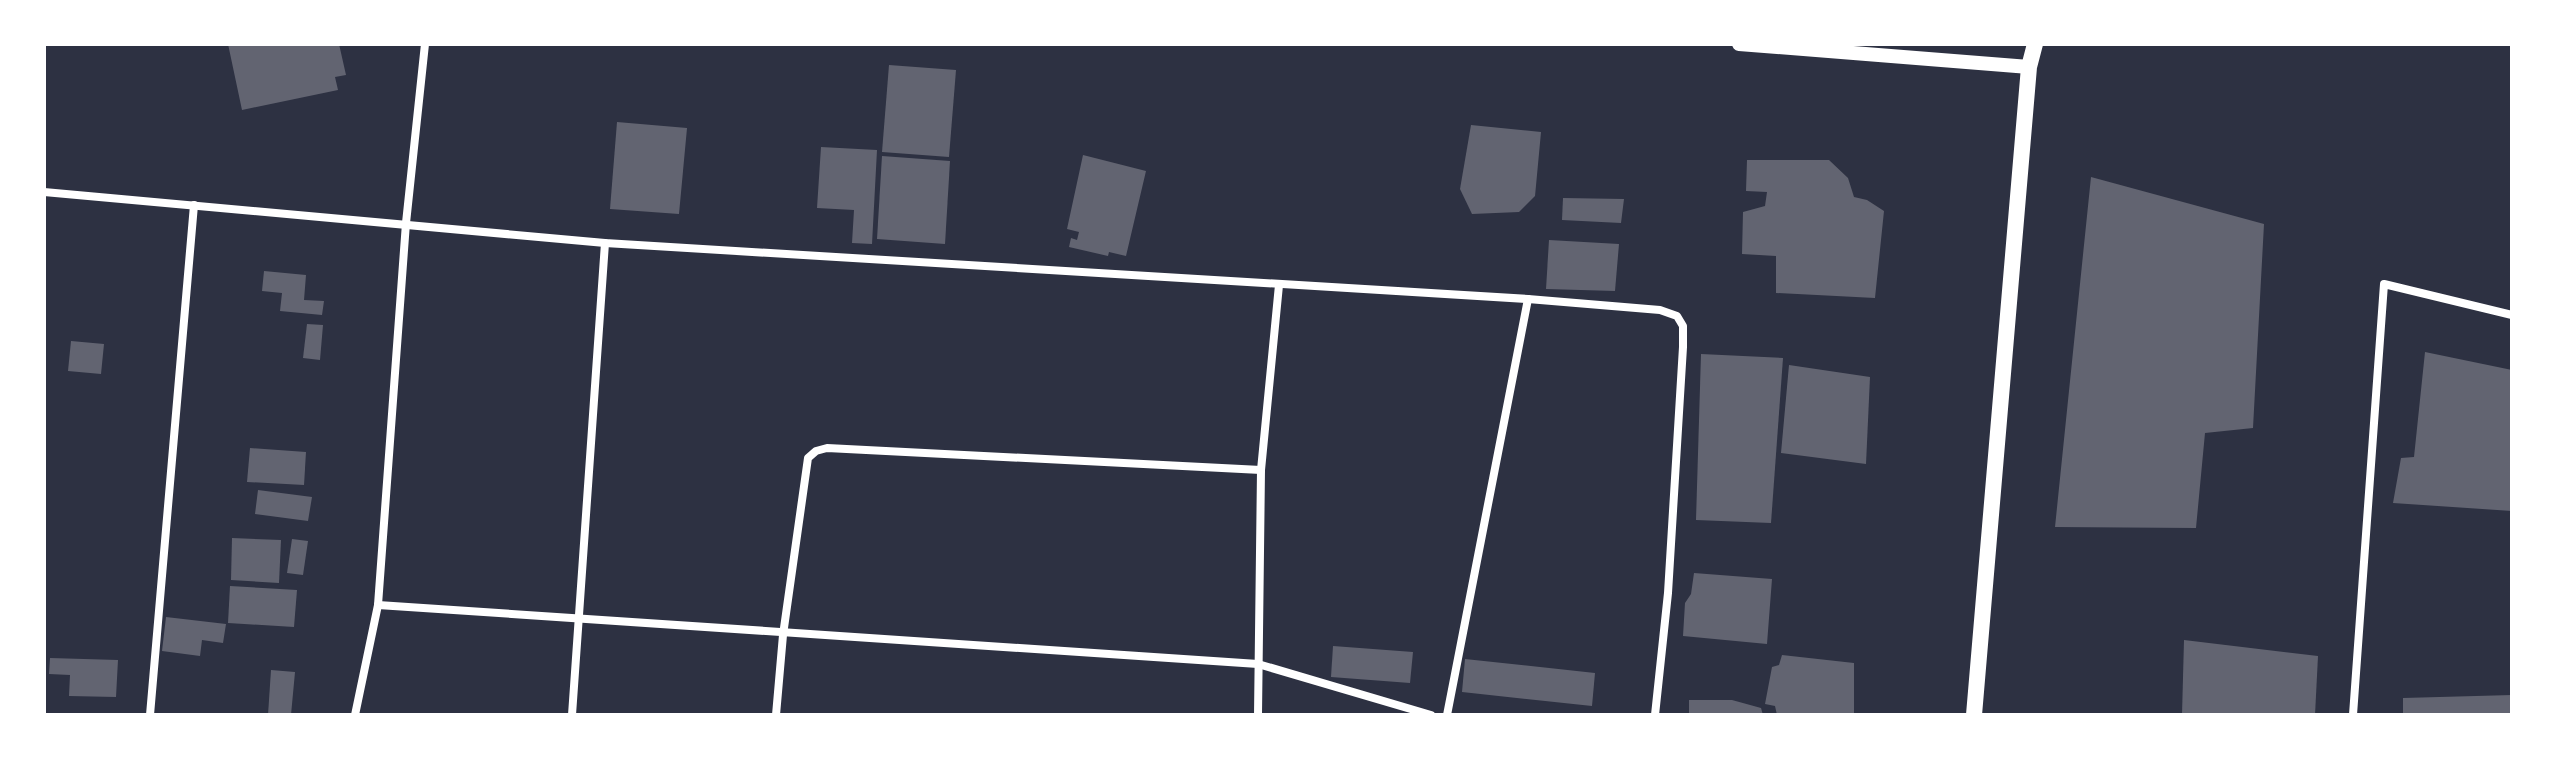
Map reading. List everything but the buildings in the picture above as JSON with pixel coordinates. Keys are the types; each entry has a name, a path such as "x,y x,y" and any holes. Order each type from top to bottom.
{"main road":[{"path":"1974,715 2029,67 2035,44"}],"street":[{"path":"355,715 378,605 406,223 425,44"},
{"path":"1739,44 2029,67"},
{"path":"44,192 605,243 1528,299 1660,310 1677,316 1683,326 1668,593 1655,715"},
{"path":"150,715 194,205"},
{"path":"572,715 605,243"},
{"path":"2353,715 2384,284 2512,315"},
{"path":"1258,715 1261,470 1279,285"},
{"path":"1447,715 1528,299"},
{"path":"776,715 783,635 808,458 816,451 842,448 1261,470"},
{"path":"378,605 783,635 1258,664 1431,715"}]}
